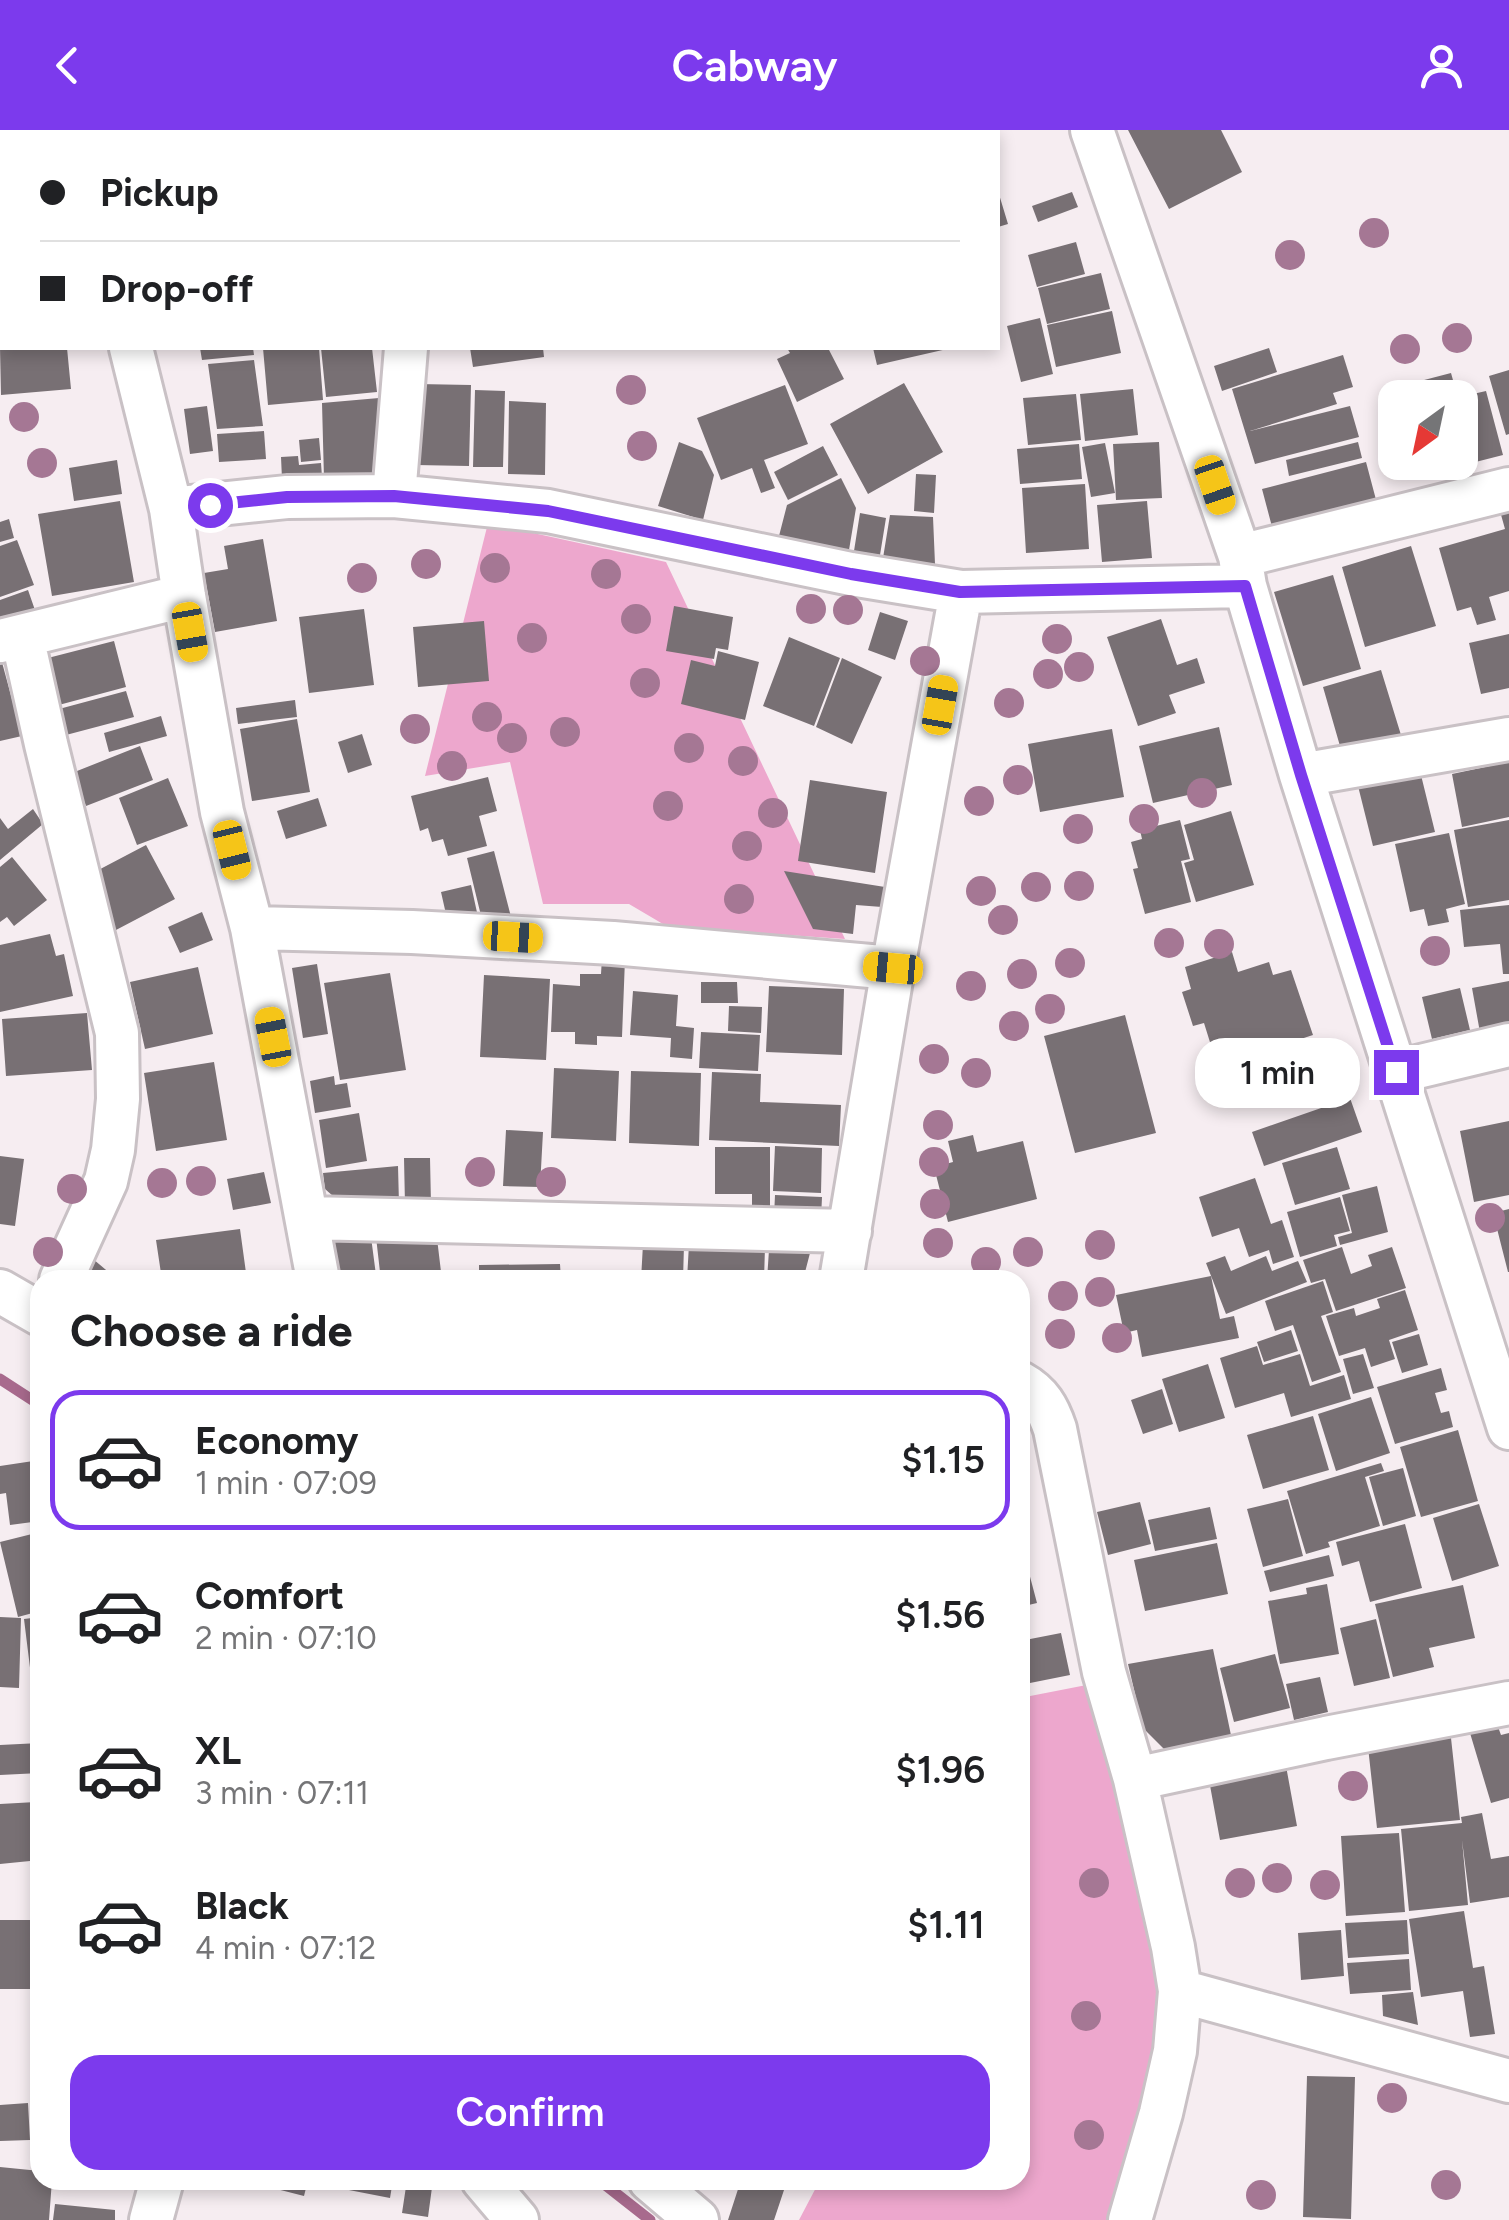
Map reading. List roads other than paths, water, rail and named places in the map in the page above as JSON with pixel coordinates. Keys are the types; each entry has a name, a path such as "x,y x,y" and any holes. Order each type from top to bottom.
{"street":[{"path":"1092,130 1242,571 1301,775 1509,1428"},
{"path":"131,350 171,508 222,812 252,928 316,1270"},
{"path":"394,496 406,350"},
{"path":"171,508 287,497 394,496 548,511 851,574 960,592 1242,571 1509,489"},
{"path":"843,1270 960,592"},
{"path":"66,1270 106,1182 118,1100 118,1033 46,744 11,639 184,596"},
{"path":"1301,775 1509,739"},
{"path":"252,928 613,942 893,968"},
{"path":"1396,1072 1509,1045"},
{"path":"308,1218 850,1231"},
{"path":"0,1291 30,1308"},
{"path":"1030,1390 1048,1408 1056,1429 1104,1672 1135,1779 1180,1991 1175,2051 1162,2112 1130,2220"},
{"path":"1135,1779 1509,1702"},
{"path":"1180,1991 1509,2081"},
{"path":"150,2220 159,2190"},
{"path":"177,2220 185,2190"},
{"path":"492,2190 517,2220"},
{"path":"662,2190 697,2220"}],"waterway":[{"path":"0,1379 30,1398"},
{"path":"612,2190 650,2220"}]}
